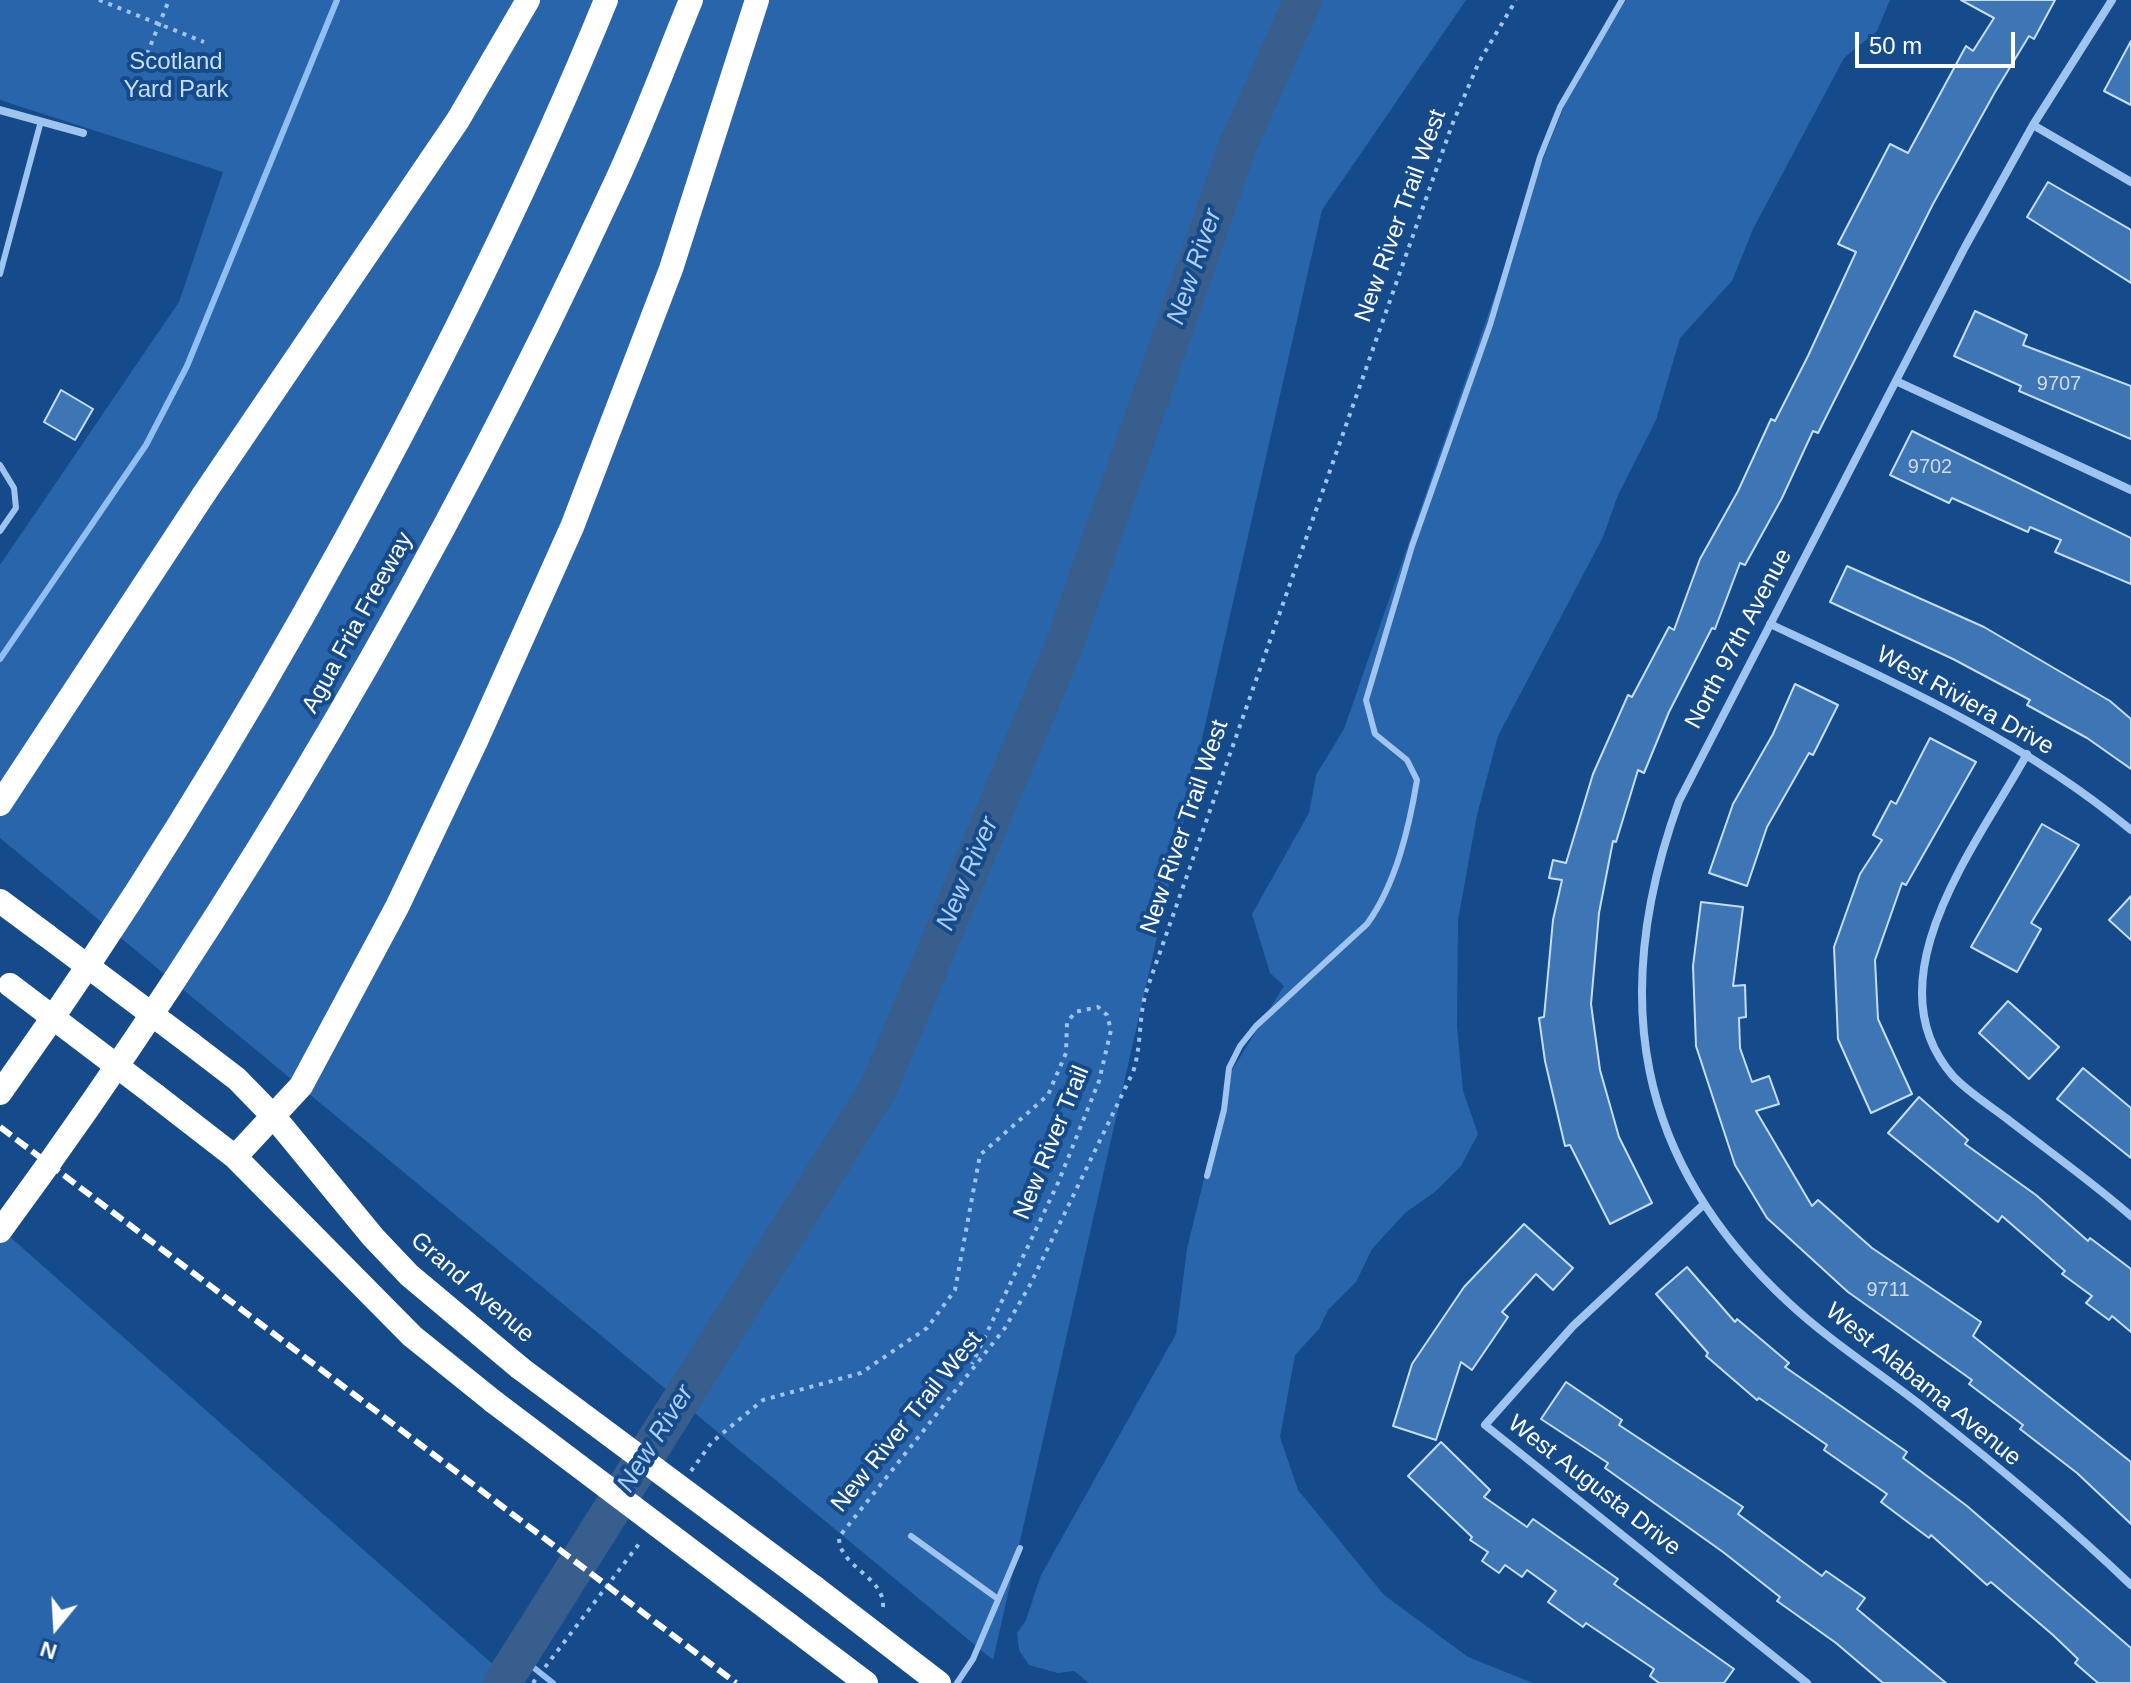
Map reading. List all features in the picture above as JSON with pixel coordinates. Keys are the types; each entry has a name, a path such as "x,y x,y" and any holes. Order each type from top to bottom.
{"highway":[{"path":"0,804 204,494 458,120 528,0"},
{"path":"0,1093 201,793 289,643 435,376 567,95 606,0"},
{"name":"Agua Fria Freeway","path":"0,1231 186,966 314,757 453,512 616,182 691,0"},
{"path":"235,1157 275,1118 301,1086 397,907 476,741 572,527 671,269 757,0"},
{"name":"Grand Avenue","path":"0,901 237,1079 275,1118 392,1257 466,1325 939,1683"},
{"path":"5,981 235,1157 412,1336 494,1402 866,1683"}],"street":[{"name":"North 97th Avenue","path":"1703,1205 1659,1115 1647,1066 1641,1022 1650,892 1679,801 1896,381 2033,125 2112,0"},
{"path":"0,110 83,133"},
{"path":"2033,125 2131,182"},
{"path":"1896,381 2131,490"},
{"name":"West Riviera Drive","path":"1770,624 1936,702 2027,754 2096,801 2131,830"},
{"path":"2027,754 1937,912 1925,950 1922,999 1933,1043 1953,1076 2131,1216"},
{"name":"West Alabama Avenue","path":"1703,1205 1742,1254 1790,1304 1930,1413 2131,1585"},
{"name":"West Augusta Drive","path":"1703,1205 1573,1326 1485,1425 1807,1683"}],"lane":[{"path":"1207,1176 1224,1110 1229,1068 1240,1046 1256,1026 1367,924 1381,905 1390,880 1417,780 1407,760 1375,734 1366,700 1412,546 1490,325 1540,157 1560,107 1622,0"},
{"path":"0,274 41,121"},
{"path":"0,465 14,488 16,508 0,531"},
{"path":"911,1536 998,1599"},
{"path":"957,1683 973,1659 1020,1548"}],"path":[{"path":"99,0 204,42"},
{"path":"147,54 169,0"},
{"name":"New River Trail West","path":"883,1607 880,1591 845,1556 839,1537 1005,1328 1030,1285 1133,1072 1141,1049 1140,1011 1147,989 1452,125 1479,62 1516,0"},
{"name":"New River Trail","path":"763,1400 861,1373 927,1328 955,1290 980,1155 1048,1095 1066,1053 1067,1023 1075,1012 1098,1007 1107,1015 1111,1030 1099,1081 1034,1237 967,1373"}],"green space":[{"name":"Scotland Yard Park","path":"0,0 1466,0 1322,210 993,1660 0,838 0,565 179,302 223,172 0,100"},
{"path":"1626,0 1890,0 1877,31 1844,58 1753,229 1732,281 1680,338 1656,420 1618,495 1603,537 1498,736 1477,815 1458,920 1457,1027 1463,1091 1478,1134 1461,1166 1436,1191 1405,1213 1372,1249 1356,1282 1328,1310 1319,1329 1295,1355 1280,1437 1298,1490 1384,1595 1468,1657 1533,1683 1089,1683 1074,1671 1058,1673 1029,1665 1019,1650 1017,1633 1026,1620 1041,1575 1176,1334 1187,1249 1229,1075 1284,986 1270,973 1252,914 1309,813 1316,775 1344,729 1537,174 1569,94"},
{"path":"0,1228 514,1683 0,1683"}],"building":[{"path":"1961,0 2055,0 2034,39 2029,36 1995,92 1933,204 1818,433 1813,431 1782,498 1745,565 1740,563 1715,629 1712,628 1669,712 1644,773 1638,770 1616,842 1613,841 1599,913 1591,1004 1600,1070 1619,1137 1652,1203 1610,1224 1570,1145 1565,1146 1545,1061 1539,1018 1544,1017 1553,920 1562,880 1549,878 1553,860 1566,863 1593,774 1628,695 1632,697 1669,627 1674,630 1700,559 1738,491 1771,419 1775,421 1808,356 1856,252 1838,244 1890,144 1908,153 1966,46 1973,51 1994,18"},
{"path":"2131,41 2131,105 2104,91"},
{"path":"2048,182 2131,230 2131,283 2027,217"},
{"path":"1975,311 2027,335 2023,345 2131,386 2131,439 2019,391 2021,386 1954,356"},
{"path":"61,390 93,409 75,440 44,422"},
{"path":"1912,431 2131,538 2131,584 2055,552 2061,540 2030,527 2028,532 1952,498 1949,503 1890,475"},
{"path":"1847,566 1984,627 2110,701 2131,719 2131,769 2087,738 2027,705 2030,700 1953,659 1830,602"},
{"path":"1795,684 1838,705 1813,755 1809,753 1767,827 1747,886 1709,873 1733,804 1773,734"},
{"path":"1930,738 1976,762 1906,885 1902,883 1875,960 1878,1019 1912,1094 1871,1113 1838,1039 1834,947 1860,874 1882,840 1873,835 1891,801 1896,804"},
{"path":"2042,824 2079,845 2031,923 2041,929 2017,972 1971,947"},
{"path":"2131,896 2131,940 2109,920"},
{"path":"1701,902 1743,907 1733,986 1745,985 1746,1017 1739,1018 1740,1048 1752,1082 1769,1076 1779,1104 1756,1111 1812,1206 1818,1200 1872,1248 1981,1322 1973,1336 2131,1462 2131,1524 2077,1473 2020,1429 2023,1425 1969,1384 1972,1380 1848,1292 1767,1218 1735,1165 1696,1046 1693,966"},
{"path":"2008,1001 2059,1047 2029,1079 1979,1033"},
{"path":"2083,1068 2131,1108 2131,1158 2057,1099"},
{"path":"1919,1097 1968,1140 1965,1144 2036,1195 2088,1241 2090,1238 2131,1269 2131,1332 2112,1316 2109,1320 2086,1303 2092,1296 2062,1274 2065,1271 2002,1216 1998,1222 1888,1133"},
{"path":"1524,1224 1573,1268 1553,1290 1536,1274 1502,1312 1508,1317 1472,1370 1461,1362 1436,1440 1393,1426 1412,1364 1464,1287"},
{"path":"1687,1267 1735,1322 1737,1319 1789,1363 1785,1367 1907,1452 1903,1458 1967,1506 2131,1648 2131,1683 2098,1683 2075,1663 2078,1659 2053,1635 1991,1582 1987,1585 1931,1535 1929,1538 1881,1502 1887,1494 1824,1450 1827,1445 1759,1398 1757,1400 1706,1356 1708,1353 1656,1294"},
{"path":"1566,1382 1622,1420 1619,1425 1743,1507 1738,1514 1822,1576 1826,1571 1865,1598 1857,1609 1946,1683 1883,1683 1836,1643 1777,1601 1780,1597 1723,1552 1605,1468 1608,1463 1541,1419"},
{"path":"1441,1442 1490,1490 1484,1497 1527,1527 1533,1519 1618,1579 1614,1584 1734,1669 1724,1683 1659,1683 1650,1676 1654,1669 1586,1623 1583,1627 1548,1602 1556,1591 1527,1570 1522,1577 1505,1565 1499,1573 1482,1561 1488,1552 1470,1540 1472,1537 1408,1476"}],"waterway":[{"path":"0,659 146,445 187,366 337,0"},
{"name":"New River","path":"502,1683 878,1089 1064,646 1238,145 1303,0"},
{"path":"519,1656 553,1683"}],"railway":[{"path":"0,1127 736,1683"}]}
